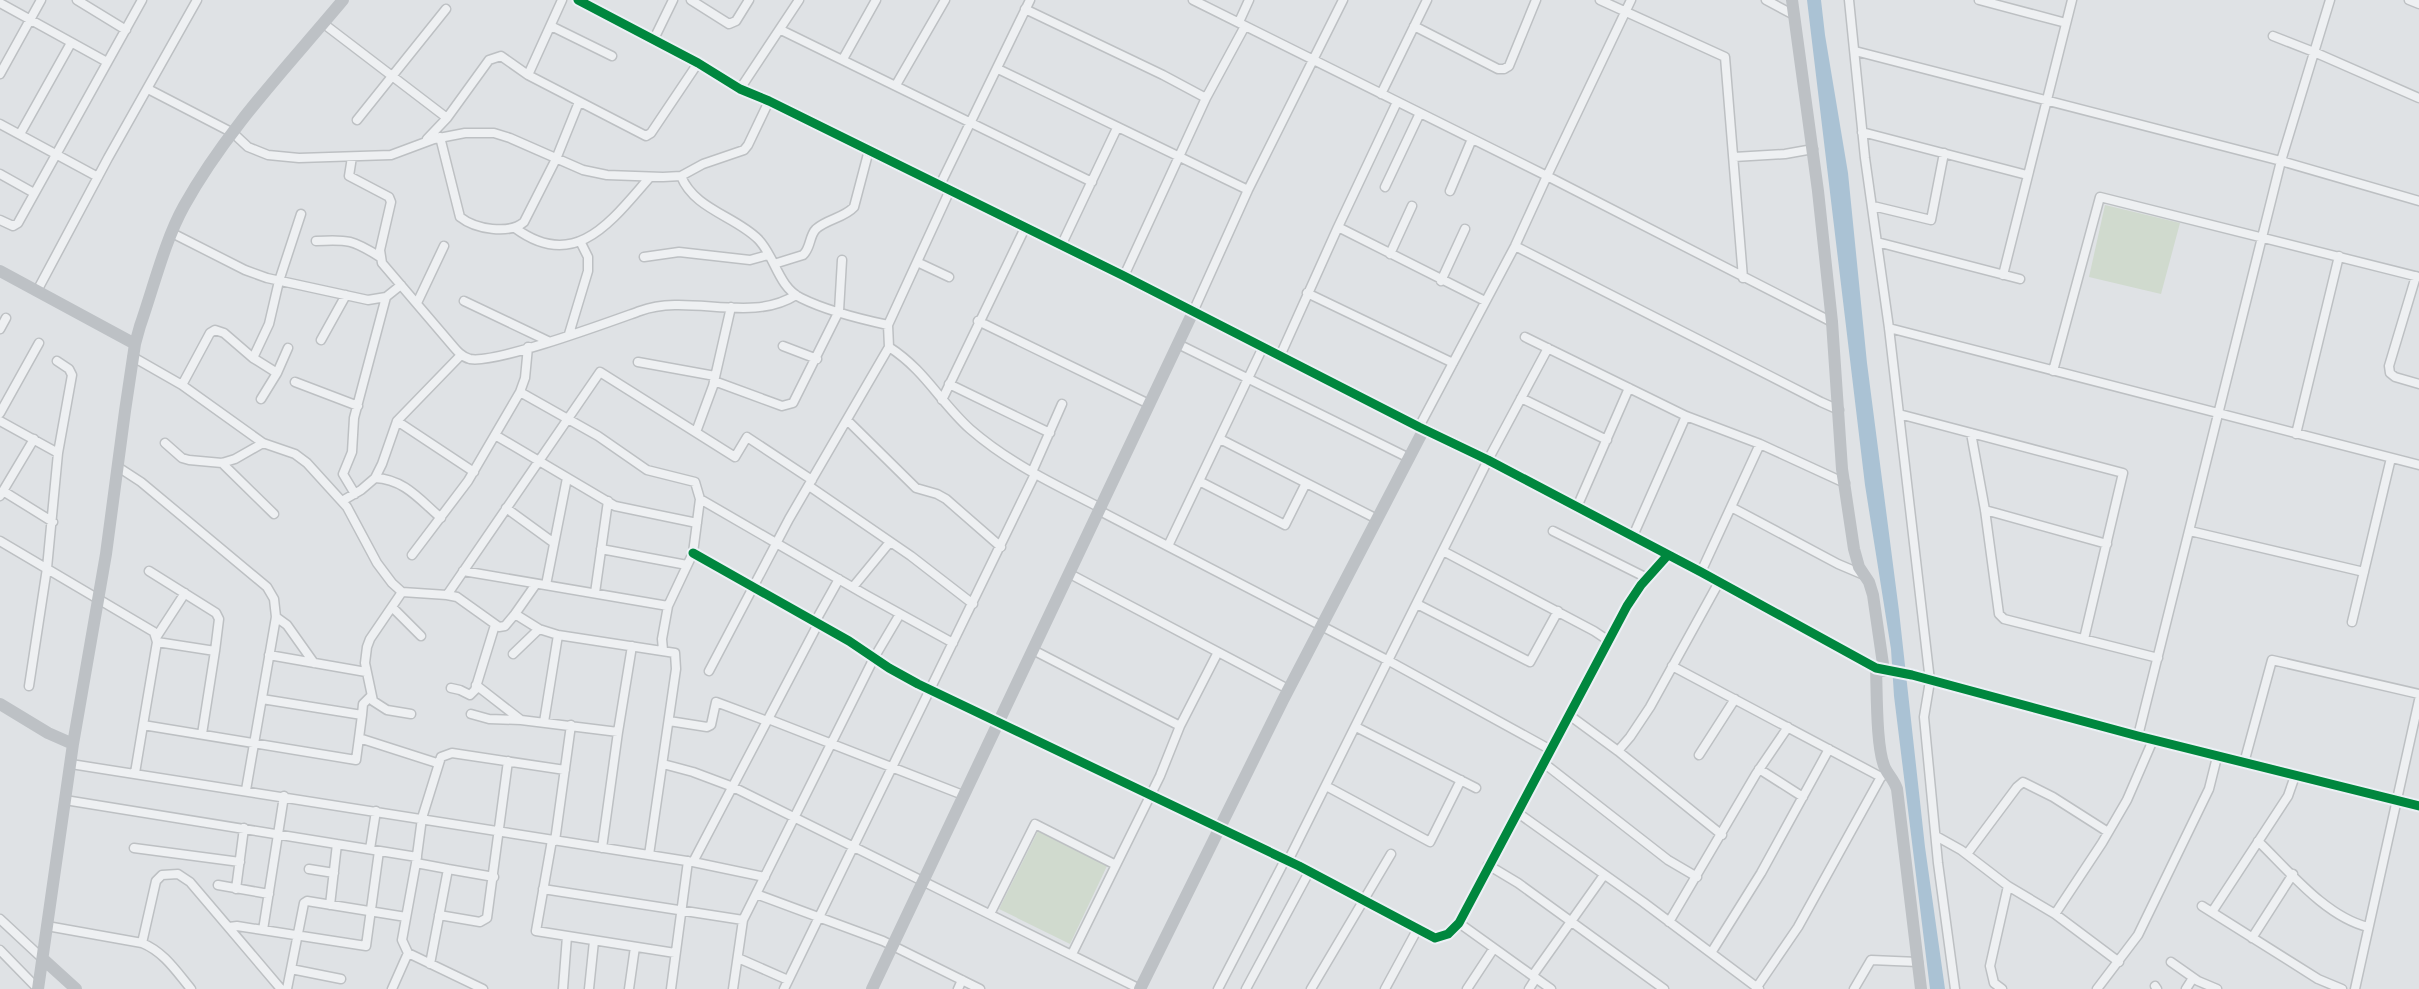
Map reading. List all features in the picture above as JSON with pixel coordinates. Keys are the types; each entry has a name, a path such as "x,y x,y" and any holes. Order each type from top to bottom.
{"street":[{"path":"0,74 41,0"},
{"path":"77,0 126,30"},
{"path":"0,220 9,225 16,225 142,0"},
{"path":"37,291 197,0"},
{"path":"38,989 73,744 98,598 134,351 182,208 233,133 343,0"},
{"path":"528,75 562,0"},
{"path":"578,0 698,63 740,89 769,101 1124,276 1488,460 1883,670 1912,675 2217,757 2419,807"},
{"path":"654,39 674,0"},
{"path":"691,0 729,24 736,21 749,0"},
{"path":"740,89 799,0"},
{"path":"843,59 876,0"},
{"path":"896,85 945,0"},
{"path":"709,671 778,542 889,347 888,325 917,262 971,123 1030,0"},
{"path":"1193,0 1832,322"},
{"path":"1124,276 1242,24 1249,0"},
{"path":"872,989 1178,345 1248,190 1343,0"},
{"path":"1381,94 1427,0"},
{"path":"1414,26 1498,69 1504,69 1509,66 1536,0"},
{"path":"1600,0 1624,13 1725,57 1743,278"},
{"path":"663,764 733,787 1140,989 1288,689 1409,458 1453,363 1515,246 1631,0"},
{"path":"1766,0 1794,15"},
{"path":"1518,813 1758,988 1798,927 1884,775 1881,748 1883,670 1873,595 1859,567 1854,549 1845,483 1832,322 1813,148 1792,0"},
{"path":"1849,0 1862,132 1889,328 1930,681 1924,717 1955,989"},
{"path":"1979,0 2066,22"},
{"path":"2003,275 2045,100 2072,0"},
{"path":"2138,736 2281,161 2330,0"},
{"path":"2409,0 2419,4"},
{"path":"4,3 107,62"},
{"path":"357,120 446,9"},
{"path":"1025,9 1206,98"},
{"path":"324,24 447,118"},
{"path":"551,26 612,56"},
{"path":"781,30 1092,182"},
{"path":"2273,36 2419,98"},
{"path":"20,134 71,43"},
{"path":"1855,51 2281,161 2419,201"},
{"path":"425,142 447,118 489,60 501,56 528,75 646,136 651,133 698,63"},
{"path":"998,69 1248,190"},
{"path":"148,89 233,133 248,147 268,154 299,158 391,155 440,137 465,133 494,133 583,170 607,175 650,177 681,176 704,164 744,150 769,101"},
{"path":"440,137 460,217 483,228 515,228 525,222 556,159 579,102"},
{"path":"1281,356 1307,293 1397,102"},
{"path":"1385,187 1420,113"},
{"path":"0,124 98,177"},
{"path":"1061,246 1118,128"},
{"path":"1862,132 2027,175"},
{"path":"1450,191 1472,139"},
{"path":"1734,157 1785,154 1813,148"},
{"path":"774,264 803,255 807,252 813,232 819,226 850,212 854,207 869,150"},
{"path":"1872,206 1931,220 1944,153"},
{"path":"352,157 350,176 389,197 391,202 380,257"},
{"path":"0,174 34,193"},
{"path":"681,176 684,185 694,195 759,240 788,289 796,295 839,311 888,325"},
{"path":"515,228 545,244 563,245 580,241 606,227 650,177"},
{"path":"2053,371 2100,197 2418,276 2390,366 2390,373 2395,377 2419,384"},
{"path":"1390,254 1413,206"},
{"path":"253,358 269,324 279,281 301,214"},
{"path":"1338,227 1485,301"},
{"path":"942,400 978,321 1025,228"},
{"path":"1441,280 1465,229"},
{"path":"172,233 245,270 279,281 368,300 386,297 401,285"},
{"path":"316,241 353,242 380,257 461,355 469,358 482,359 528,347 664,304 750,307 783,303 796,295"},
{"path":"569,334 588,271 588,257 580,241"},
{"path":"1877,242 2020,279"},
{"path":"417,303 444,246"},
{"path":"1515,246 1839,410"},
{"path":"644,257 679,252 750,260 768,255"},
{"path":"2296,434 2339,256"},
{"path":"638,362 714,378 787,406 793,404 839,311 842,260"},
{"path":"917,262 949,277"},
{"path":"0,271 134,351 263,442 295,454 342,501 377,563 402,592 458,597 495,625 506,626 536,584"},
{"path":"1307,293 1453,363"},
{"path":"321,340 346,295"},
{"path":"355,494 343,474 352,452 352,428 386,297"},
{"path":"464,301 548,341"},
{"path":"696,432 714,378 731,307"},
{"path":"0,329 6,318"},
{"path":"978,321 1149,404"},
{"path":"1889,328 2419,465"},
{"path":"182,384 210,333 215,330 224,333 253,358 277,373"},
{"path":"1525,337 1686,416 1760,444 1845,483"},
{"path":"0,413 39,343"},
{"path":"1178,345 1409,458"},
{"path":"783,346 817,359"},
{"path":"412,555 474,472 520,392 525,378 528,347"},
{"path":"889,347 904,356 924,376 950,410 971,430 1009,459 1100,510 1389,661 1551,750"},
{"path":"1168,546 1263,347"},
{"path":"261,399 277,373 288,348"},
{"path":"1218,989 1326,786 1488,460 1548,348"},
{"path":"342,501 375,478 397,421 461,355"},
{"path":"28,686 53,522 58,453 72,375 69,369 57,362"},
{"path":"447,595 600,372 735,457 747,437 972,604"},
{"path":"295,382 358,406"},
{"path":"950,384 1050,433"},
{"path":"1577,507 1629,388"},
{"path":"520,392 598,436 647,470 695,482 700,499 693,553 668,606 662,639 663,650"},
{"path":"1521,398 1607,440"},
{"path":"738,958 786,985 1000,547 1062,404"},
{"path":"1899,414 2123,473 2084,639"},
{"path":"1633,536 1686,416"},
{"path":"0,420 58,453"},
{"path":"847,420 916,488 938,494 1000,547"},
{"path":"397,421 474,472"},
{"path":"1971,433 1985,510 1999,614 2004,619 2158,658"},
{"path":"495,435 537,462 626,510 697,523"},
{"path":"34,439 1,493 53,522"},
{"path":"1220,439 1377,519"},
{"path":"165,443 182,458 222,463 235,459 263,442"},
{"path":"1701,572 1760,444"},
{"path":"2352,622 2391,458"},
{"path":"222,463 273,514"},
{"path":"118,467 141,482 267,587 274,599 276,617 246,790"},
{"path":"375,478 388,478 399,482 441,518"},
{"path":"546,585 567,478"},
{"path":"1199,481 1285,525 1306,483"},
{"path":"700,499 953,643"},
{"path":"595,593 608,501"},
{"path":"1731,507 1838,564 1864,574"},
{"path":"506,508 554,543"},
{"path":"1985,510 2107,544"},
{"path":"1553,531 1647,578"},
{"path":"2190,531 2364,572"},
{"path":"0,540 148,628 157,639 215,651"},
{"path":"853,587 890,542"},
{"path":"601,549 687,565"},
{"path":"1443,551 1558,611 1609,641"},
{"path":"693,553 932,690 1219,830 1286,860 1431,937 1444,937 1459,923 1632,599 1667,556"},
{"path":"149,571 216,613 219,619 202,734"},
{"path":"463,572 668,606"},
{"path":"1070,574 1288,689"},
{"path":"670,989 681,910 691,862 733,787 839,579"},
{"path":"1618,751 1645,715 1719,582"},
{"path":"402,592 370,639 365,655 366,672 371,696 379,706 387,710 411,714"},
{"path":"135,773 157,639 185,593"},
{"path":"1417,604 1530,662 1558,611"},
{"path":"392,607 421,636"},
{"path":"515,614 539,628 558,635 675,653 677,657 669,721 649,855"},
{"path":"733,989 743,920 874,658 900,614"},
{"path":"276,617 288,625 314,663"},
{"path":"451,688 470,695 476,685 495,625"},
{"path":"513,654 539,628"},
{"path":"544,722 558,635"},
{"path":"602,848 632,646"},
{"path":"1033,650 1180,726"},
{"path":"1072,954 1150,796 1180,726 1218,652"},
{"path":"269,655 366,672"},
{"path":"2244,763 2272,660 2419,694"},
{"path":"1672,666 1829,749 1894,780 1897,789 1921,989"},
{"path":"476,685 521,720"},
{"path":"143,725 356,760 363,704 371,696"},
{"path":"262,699 362,716"},
{"path":"1699,755 1735,699"},
{"path":"2355,989 2396,800 2417,722 2419,700"},
{"path":"669,721 707,727 711,725 716,702 963,795"},
{"path":"0,704 48,734 73,744"},
{"path":"471,714 489,719 544,722 618,732"},
{"path":"1569,715 1618,751 1722,836"},
{"path":"571,725 554,840 536,931 675,952"},
{"path":"1356,727 1476,788"},
{"path":"1669,922 1722,836 1759,769 1788,727"},
{"path":"359,738 438,763"},
{"path":"2055,914 2127,800 2153,740"},
{"path":"1711,953 1761,873 1829,749"},
{"path":"483,989 469,986 408,953 402,939 422,818 438,763 441,757 452,753 565,770"},
{"path":"2097,989 2138,935 2209,789 2217,757"},
{"path":"439,915 480,922 489,914 508,761"},
{"path":"70,764 422,818 691,862 765,877"},
{"path":"1545,764 1660,854 1696,877"},
{"path":"1759,769 1803,797"},
{"path":"2212,912 2288,796 2295,776"},
{"path":"1326,786 1430,842 1461,780"},
{"path":"1967,854 2023,782 2053,797 2108,832"},
{"path":"263,930 284,796"},
{"path":"65,800 375,850 448,869 494,877"},
{"path":"229,927 366,946 371,912 376,811"},
{"path":"990,914 1035,824 1116,865"},
{"path":"236,888 244,828"},
{"path":"1936,836 1967,854 2008,886 2055,914 2118,962"},
{"path":"2258,841 2327,906 2347,921 2368,927"},
{"path":"330,905 338,844"},
{"path":"134,848 240,862"},
{"path":"1311,989 1391,854"},
{"path":"1488,865 1518,883 1664,989"},
{"path":"430,964 448,869"},
{"path":"309,870 334,873"},
{"path":"1246,989 1309,872"},
{"path":"142,943 156,880 170,873 183,876 281,989"},
{"path":"2252,938 2293,874"},
{"path":"1529,989 1571,921 1604,875"},
{"path":"218,885 269,894"},
{"path":"2002,989 1994,983 1990,966 2008,886"},
{"path":"543,889 743,920"},
{"path":"756,894 892,945 981,989"},
{"path":"287,989 304,903 307,901 406,917"},
{"path":"2202,906 2318,979 2342,989"},
{"path":"0,919 76,989"},
{"path":"1459,923 1551,989"},
{"path":"47,926 142,943 161,953 190,989"},
{"path":"1386,989 1418,930"},
{"path":"563,989 567,936"},
{"path":"589,989 594,941"},
{"path":"628,989 635,947"},
{"path":"1467,989 1494,948"},
{"path":"0,950 38,989"},
{"path":"392,989 408,953"},
{"path":"1854,989 1871,960 1918,962"},
{"path":"2171,962 2193,978 2217,989"},
{"path":"291,969 341,979"},
{"path":"2186,989 2193,978"},
{"path":"958,989 962,980"}],"shaded area":[{"path":"2105,205 2180,223 2161,294 2089,277"},
{"path":"1038,831 1107,866 1070,944 999,909"}],"water":[{"path":"1807,0 1821,0 1848,173 1867,363 1899,611 1925,847 1945,989 1930,989 1894,696 1891,649 1865,485"}],"cycle path":[{"path":"578,0 698,63 740,89 769,101 1124,276 1488,460 1701,572 1876,668 1912,675 2138,736 2419,806"},
{"path":"693,553 849,641 918,684 1299,866 1435,938 1448,934 1459,923 1627,606 1641,585 1667,556"}]}
